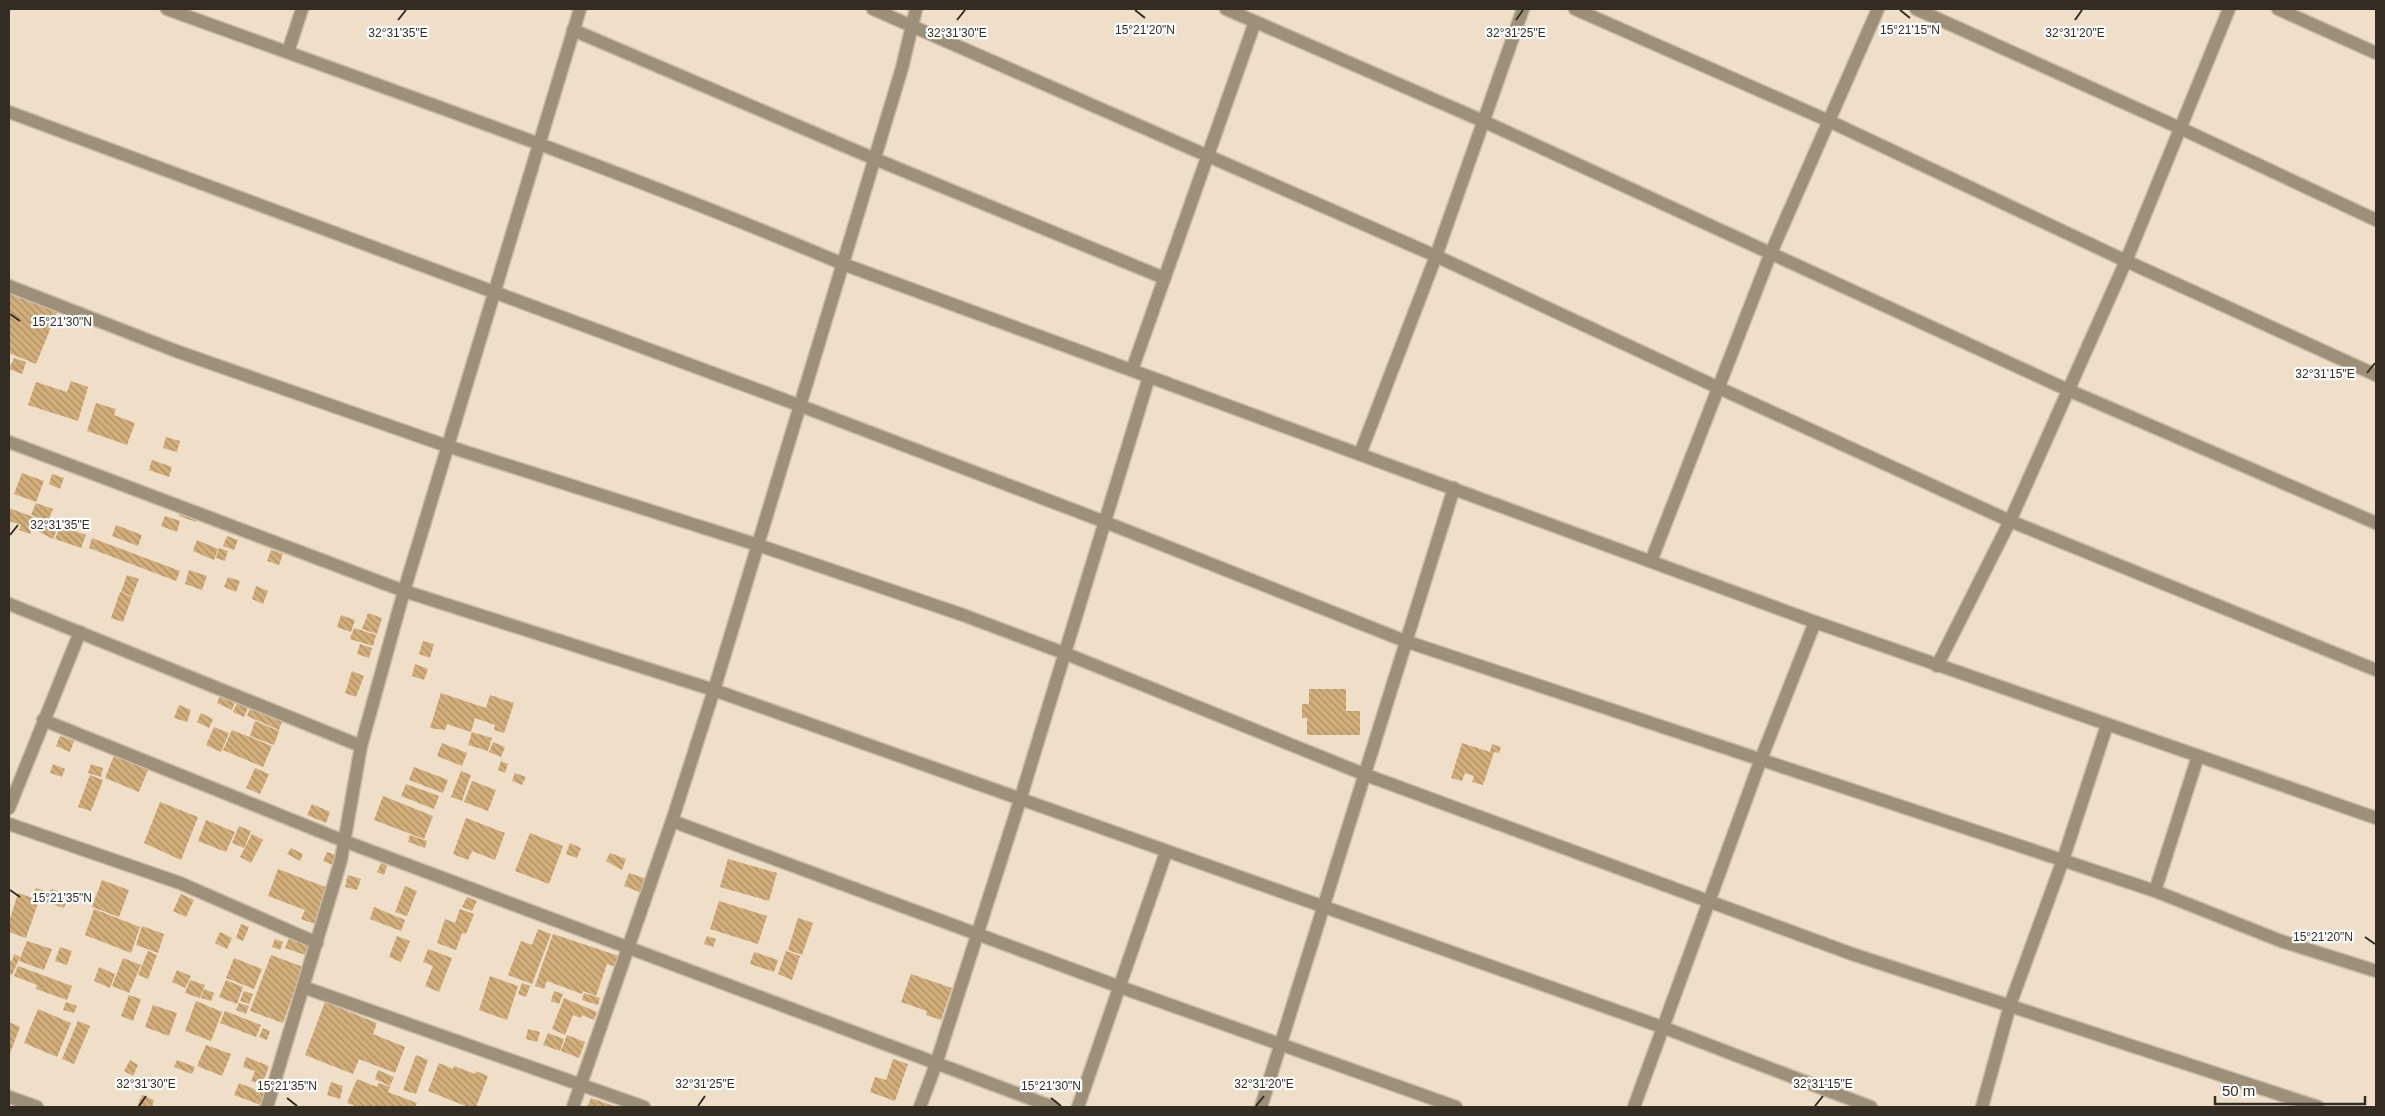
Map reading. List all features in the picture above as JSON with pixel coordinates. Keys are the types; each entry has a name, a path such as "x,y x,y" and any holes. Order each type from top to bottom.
{"street":[{"path":"168,9 538,142 758,228 843,264 1815,622 2376,818"},
{"path":"288,52 302,9"},
{"path":"267,1107 317,943 344,841 361,746 404,592 538,142 580,9"},
{"path":"873,9 1436,256 2010,521 2376,670"},
{"path":"573,1107 672,820 714,690 902,68 910,26 916,9"},
{"path":"1226,9 1250,16 2068,390 2376,522"},
{"path":"1360,454 1436,256 1523,9"},
{"path":"1575,9 1829,121 2126,261 2376,375"},
{"path":"1652,561 1770,254 1878,9"},
{"path":"1916,9 2180,128 2376,220"},
{"path":"1937,666 2010,521 2126,261 2229,9"},
{"path":"2278,9 2376,53"},
{"path":"1132,370 1208,155 1250,16"},
{"path":"573,30 875,159 1164,278"},
{"path":"9,112 800,406 1105,522 1405,641 1762,758 2155,891 2281,941 2376,972"},
{"path":"9,286 176,351 447,446 758,545 963,615 1064,653 1366,775 1852,954 2318,1107"},
{"path":"920,1107 936,1064 1021,798 1150,376"},
{"path":"9,442 404,592 714,690 1662,1027 1870,1107"},
{"path":"1261,1107 1282,1046 1323,908 1366,775 1405,641 1454,488"},
{"path":"9,604 361,746"},
{"path":"1634,1107 1762,758 1815,622"},
{"path":"9,808 80,632"},
{"path":"44,720 344,841 1047,1106"},
{"path":"1982,1107 2010,1006 2063,860 2107,725"},
{"path":"2155,891 2198,756"},
{"path":"672,820 1120,987 1456,1107"},
{"path":"9,824 180,883 317,943"},
{"path":"1078,1107 1166,852"},
{"path":"304,987 644,1107"},
{"path":"9,1097 37,1107"}],"building":[{"path":"11,291 58,310 36,364 9,353 9,296"},
{"path":"14,358 26,362 22,374 9,369"},
{"path":"71,381 88,387 78,421 28,405 36,382 67,392"},
{"path":"96,403 116,409 114,415 135,423 127,445 87,431"},
{"path":"166,437 180,441 177,452 163,448"},
{"path":"152,460 172,467 169,477 149,470"},
{"path":"22,473 44,481 36,502 14,494"},
{"path":"52,474 64,478 60,489 49,484"},
{"path":"36,503 53,509 48,521 31,515"},
{"path":"9,508 36,518 30,534 19,530 21,525 9,521"},
{"path":"181,510 198,516 196,522 179,516"},
{"path":"165,516 180,521 177,532 161,526"},
{"path":"37,519 58,527 53,539 34,529"},
{"path":"116,525 142,535 138,546 112,536"},
{"path":"60,526 86,535 81,548 55,539"},
{"path":"227,536 238,540 234,550 223,546"},
{"path":"92,538 180,571 176,581 89,548"},
{"path":"197,540 218,549 214,560 193,551"},
{"path":"219,548 228,551 225,561 216,558"},
{"path":"271,550 283,554 279,565 267,561"},
{"path":"189,570 207,576 202,590 185,584"},
{"path":"127,575 139,579 132,596 121,592"},
{"path":"228,577 240,581 236,592 224,587"},
{"path":"256,586 268,591 263,604 252,599"},
{"path":"120,592 132,597 123,622 111,618"},
{"path":"368,613 382,618 377,634 362,629"},
{"path":"341,615 355,620 351,632 337,627"},
{"path":"354,628 376,635 373,646 350,639"},
{"path":"423,641 434,644 430,658 419,654"},
{"path":"360,644 372,648 369,658 357,654"},
{"path":"415,664 428,669 424,680 412,676"},
{"path":"352,671 364,676 356,697 345,693"},
{"path":"1309,689 1346,689 1346,711 1360,711 1360,735 1307,735 1307,718 1302,718 1302,704 1309,704"},
{"path":"221,693 236,700 232,710 217,703"},
{"path":"441,693 486,708 490,695 514,703 504,733 494,730 495,725 475,718 471,732 447,724 445,730 430,728"},
{"path":"238,701 249,705 244,717 233,712"},
{"path":"179,705 191,710 187,722 174,718"},
{"path":"251,706 283,719 279,730 247,716"},
{"path":"201,713 213,719 209,728 197,722"},
{"path":"255,721 279,731 274,745 250,736"},
{"path":"214,727 229,733 221,752 206,745"},
{"path":"232,730 272,746 263,767 223,750"},
{"path":"472,732 492,738 488,751 468,745"},
{"path":"60,736 74,741 70,752 56,746"},
{"path":"493,742 505,747 501,757 489,752"},
{"path":"442,743 467,753 462,766 437,756"},
{"path":"1462,743 1490,752 1492,744 1501,747 1499,753 1494,752 1483,785 1472,782 1474,776 1465,773 1462,781 1451,778"},
{"path":"115,753 149,767 139,792 105,778"},
{"path":"501,761 508,764 505,773 498,770"},
{"path":"53,764 65,769 62,777 50,773"},
{"path":"91,764 103,768 101,777 88,773"},
{"path":"414,767 448,780 443,793 409,780"},
{"path":"255,768 269,774 260,794 246,788"},
{"path":"461,771 471,775 462,801 451,797"},
{"path":"515,773 526,777 522,785 512,781"},
{"path":"90,775 103,780 91,811 78,807"},
{"path":"472,781 496,790 488,811 464,802"},
{"path":"406,784 439,796 434,809 401,796"},
{"path":"383,796 433,816 424,839 374,820"},
{"path":"160,802 198,817 181,860 144,843"},
{"path":"312,804 330,812 326,823 307,815"},
{"path":"466,818 505,833 495,860 472,851 468,860 453,854"},
{"path":"206,820 235,832 226,852 198,841"},
{"path":"239,826 251,831 244,848 232,843"},
{"path":"530,833 563,846 549,884 515,871"},
{"path":"252,834 263,840 251,863 240,857"},
{"path":"410,835 427,841 425,848 408,842"},
{"path":"570,843 581,848 577,858 566,854"},
{"path":"291,848 303,854 300,861 287,854"},
{"path":"327,852 336,855 333,865 323,861"},
{"path":"610,853 626,859 622,870 606,861"},
{"path":"728,859 777,873 769,901 720,887"},
{"path":"381,863 387,866 384,875 377,872"},
{"path":"278,869 328,888 315,924 301,919 305,910 268,896"},
{"path":"629,873 647,879 642,893 624,886"},
{"path":"348,875 361,879 357,890 345,887"},
{"path":"102,880 129,890 119,917 92,907"},
{"path":"405,886 417,891 407,916 395,912"},
{"path":"36,888 48,892 46,899 33,895"},
{"path":"51,889 69,895 64,908 46,902"},
{"path":"18,893 39,900 26,938 9,932 9,922"},
{"path":"181,894 194,900 186,917 173,911"},
{"path":"467,897 477,901 472,911 462,907"},
{"path":"719,901 767,916 758,944 710,929"},
{"path":"374,907 405,920 401,931 370,919"},
{"path":"94,909 140,927 131,953 85,935"},
{"path":"460,909 474,914 466,934 462,933 456,950 437,943 445,919 455,923"},
{"path":"798,918 813,923 802,955 788,950"},
{"path":"241,924 249,927 243,941 236,938"},
{"path":"142,926 164,934 158,953 136,945"},
{"path":"538,929 551,934 532,984 508,975 521,941 532,945"},
{"path":"220,932 232,938 227,949 215,943"},
{"path":"553,934 619,956 616,967 607,964 596,996 583,991 582,994 547,981 544,989 535,986"},
{"path":"397,936 410,941 401,962 389,957"},
{"path":"707,936 716,939 713,947 704,944"},
{"path":"289,938 308,946 305,955 285,948"},
{"path":"275,939 283,942 280,950 272,947"},
{"path":"27,941 52,949 44,970 19,961"},
{"path":"60,947 72,951 67,965 55,961"},
{"path":"428,949 452,958 439,992 425,986 433,966 423,962"},
{"path":"148,951 157,955 148,979 138,975"},
{"path":"786,951 800,956 792,980 778,974"},
{"path":"754,952 778,960 774,972 750,964"},
{"path":"14,954 20,957 12,975 9,974 9,960 12,961"},
{"path":"271,955 303,967 283,1023 250,1011"},
{"path":"123,958 141,965 129,993 112,986"},
{"path":"234,958 262,969 254,989 226,978"},
{"path":"18,966 72,986 67,1000 36,989 37,985 14,976"},
{"path":"99,967 115,974 110,988 94,981"},
{"path":"177,970 191,976 185,988 172,982"},
{"path":"911,974 952,988 941,1020 926,1015 927,1011 901,1002"},
{"path":"490,976 518,986 507,1020 479,1010"},
{"path":"190,980 205,985 200,998 185,993"},
{"path":"226,980 243,987 237,1004 219,997"},
{"path":"522,983 530,986 526,997 518,994"},
{"path":"204,989 214,993 211,1001 201,998"},
{"path":"244,991 253,994 249,1004 240,1001"},
{"path":"554,991 563,994 559,1004 551,1001"},
{"path":"584,993 600,998 598,1005 582,1000"},
{"path":"129,995 141,999 133,1021 121,1016"},
{"path":"564,998 597,1012 594,1020 582,1015 581,1018 573,1015 565,1035 552,1029"},
{"path":"196,1001 222,1012 211,1041 185,1031"},
{"path":"66,1002 77,1006 74,1013 63,1010"},
{"path":"325,1002 377,1023 373,1034 405,1047 395,1073 359,1059 353,1074 305,1055"},
{"path":"239,1003 249,1006 246,1014 236,1010"},
{"path":"153,1005 177,1013 169,1036 145,1027"},
{"path":"38,1009 71,1023 57,1057 24,1043"},
{"path":"225,1011 261,1025 256,1037 220,1023"},
{"path":"78,1021 90,1026 74,1064 62,1059"},
{"path":"9,1022 20,1027 9,1056"},
{"path":"263,1028 270,1031 267,1040 259,1037"},
{"path":"528,1029 540,1032 537,1042 526,1039"},
{"path":"548,1033 564,1039 560,1051 543,1045"},
{"path":"567,1035 585,1042 579,1058 561,1051"},
{"path":"206,1045 231,1054 222,1076 197,1066"},
{"path":"416,1055 428,1060 416,1094 403,1090"},
{"path":"246,1057 269,1066 262,1085 251,1081 255,1071 243,1067"},
{"path":"893,1059 908,1064 895,1101 870,1092 875,1077 886,1080"},
{"path":"130,1060 138,1065 133,1076 124,1071"},
{"path":"177,1060 195,1067 192,1074 174,1067"},
{"path":"439,1063 453,1069 454,1066 475,1074 476,1071 488,1076 476,1107 468,1107 428,1091"},
{"path":"378,1070 394,1077 390,1086 375,1079"},
{"path":"357,1079 377,1087 379,1083 390,1087 388,1092 417,1103 415,1107 358,1107 347,1103"},
{"path":"331,1082 343,1086 340,1099 327,1095"},
{"path":"239,1083 267,1094 263,1106 234,1095"},
{"path":"142,1095 154,1100 152,1107 137,1107"},
{"path":"591,1098 617,1107 587,1107"}]}
